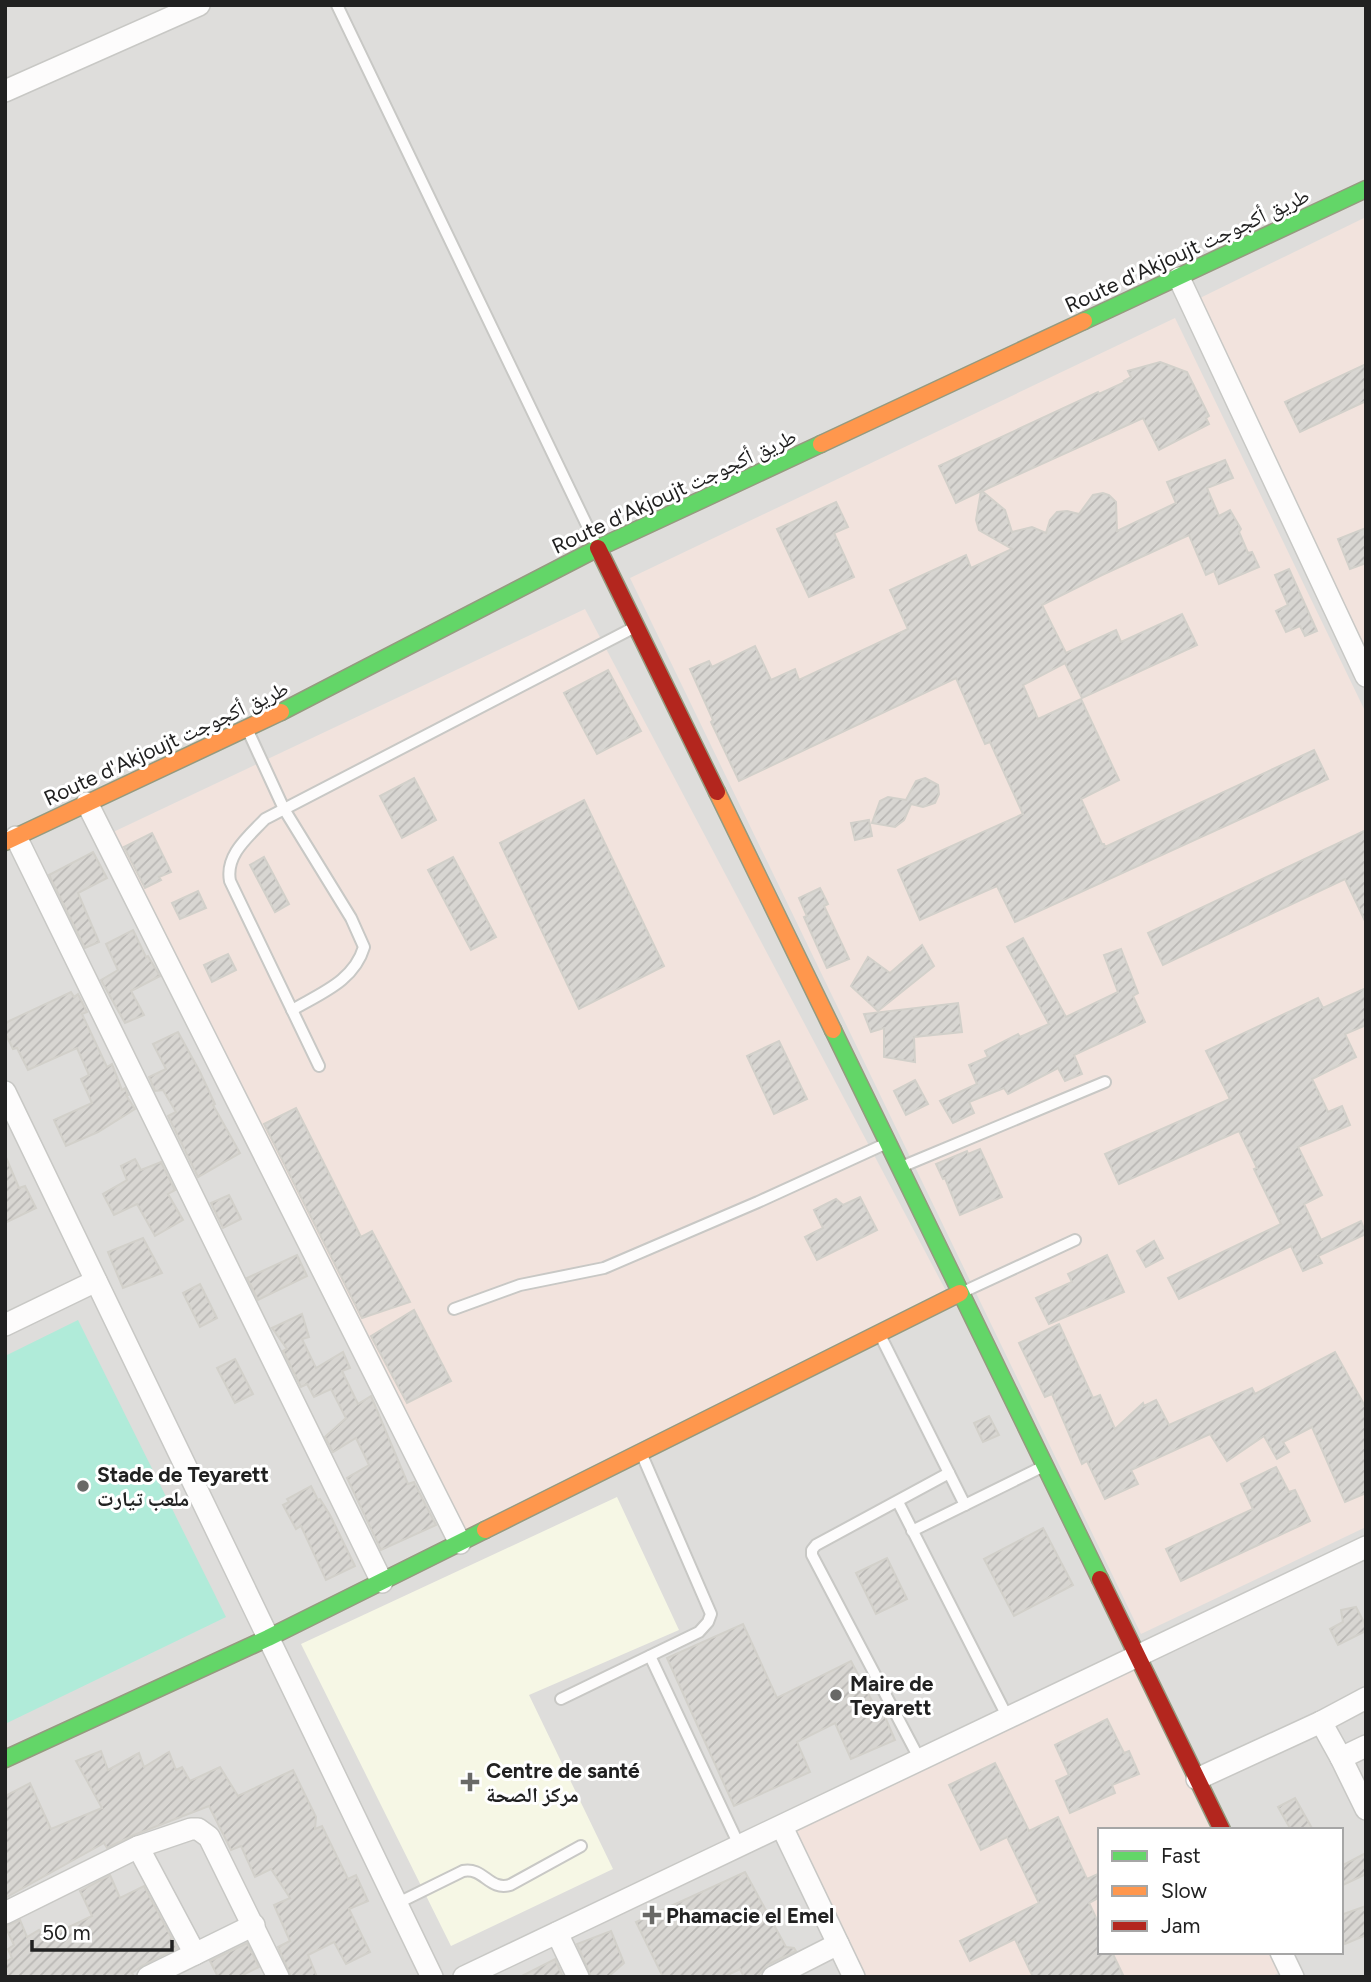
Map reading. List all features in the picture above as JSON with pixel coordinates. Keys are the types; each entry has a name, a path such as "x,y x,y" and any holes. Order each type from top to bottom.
{"main road":[{"name":"Route d'Akjoujt طريق أكجوجت","path":"10,840 323,692 598,548 1366,190"},
{"path":"598,548 1221,1828"},
{"path":"5,1759 268,1638 960,1293"}],"street":[{"path":"5,91 199,5"},
{"path":"1179,278 1366,676"},
{"path":"87,803 460,1543"},
{"path":"10,840 382,1582"},
{"path":"5,1092 432,1977"},
{"path":"5,1325 96,1281"},
{"path":"464,1977 1366,1547"},
{"path":"1197,1779 1321,1722 1366,1698"},
{"path":"1321,1722 1366,1809"},
{"path":"1341,1758 1366,1746"},
{"path":"782,1827 854,1977"},
{"path":"5,1913 138,1847 198,1829 205,1832 278,1977"},
{"path":"138,1847 195,1954"},
{"path":"148,1977 254,1925"},
{"path":"557,1933 578,1977"},
{"path":"773,1977 838,1944"},
{"path":"1282,1954 1293,1977"}],"lane":[{"path":"337,5 598,548"},
{"path":"319,1066 230,881 228,871 231,859 265,819 284,808 635,626"},
{"path":"246,728 284,808 351,918 364,947 354,971 292,1010"},
{"path":"899,1168 1105,1082"},
{"path":"454,1309 520,1285 604,1268 887,1143"},
{"path":"960,1293 1075,1240"},
{"path":"880,1333 965,1505"},
{"path":"561,1699 699,1632 711,1614 641,1452"},
{"path":"912,1531 1044,1466"},
{"path":"920,1760 812,1550 816,1545 949,1473"},
{"path":"898,1502 1009,1718"},
{"path":"650,1656 740,1846"},
{"path":"396,1904 463,1871 478,1872 492,1885 501,1888 580,1846"}],"shaded area":[{"path":"5,5 1366,5 1366,1977 5,1977"},
{"path":"1366,217 1366,649 1200,298"},
{"path":"1175,318 1366,713 1366,1527 1141,1634 630,578"},
{"path":"585,609 946,1291 462,1532 109,834"},
{"name":"Centre de santé مركز الصحة","path":"617,1497 679,1630 529,1695 613,1869 451,1946 301,1644"},
{"path":"1132,1667 1210,1828 1098,1828 1098,1954 1271,1954 1280,1972 1271,1977 860,1977 789,1830"}],"green space":[{"name":"Stade de Teyarett ملعب تيارت","path":"78,1320 226,1617 5,1724 5,1356"}],"building":[{"path":"1160,362 1187,372 1209,416 1206,418 1209,424 1159,450 1143,418 982,491 1005,510 1012,532 1032,527 1046,533 1050,520 1057,512 1079,514 1093,495 1103,493 1116,502 1117,531 1176,503 1167,482 1225,460 1233,478 1207,488 1219,516 1230,510 1241,529 1239,532 1248,553 1252,552 1259,567 1219,584 1214,571 1206,575 1189,535 1042,605 1066,653 1116,630 1121,642 1182,614 1197,645 1082,698 1065,663 1023,685 1038,719 1081,699 1119,780 1081,799 1105,847 1314,750 1328,779 1015,922 997,886 920,920 898,870 1023,814 990,742 985,744 956,678 739,781 690,669 709,661 712,667 755,646 771,680 795,669 799,680 908,629 890,590 966,555 971,568 1012,549 979,530 976,520 981,491 956,503 939,466 1125,382 1131,377 1128,371"},
{"path":"1366,364 1366,401 1300,432 1285,402"},
{"path":"836,502 848,527 834,533 854,577 809,597 777,529"},
{"path":"1366,528 1366,563 1350,569 1338,539"},
{"path":"1289,569 1317,631 1305,636 1300,626 1286,632 1276,611 1288,605 1275,575"},
{"path":"608,670 641,731 597,754 564,693"},
{"path":"414,778 436,820 402,838 380,796"},
{"path":"925,778 938,785 939,794 935,803 923,807 911,804 904,820 895,827 872,823 880,801 888,797 906,800 916,781"},
{"path":"584,800 664,966 579,1009 500,843"},
{"path":"869,820 872,836 855,840 851,823"},
{"path":"1366,830 1366,923 1345,879 1163,965 1148,933"},
{"path":"152,833 171,872 145,888 124,847"},
{"path":"93,852 107,878 78,893 99,942 85,948 49,875"},
{"path":"264,857 289,904 275,912 250,865"},
{"path":"453,857 496,937 471,950 428,870"},
{"path":"820,888 828,904 824,906 849,959 827,968 804,917 807,916 799,898"},
{"path":"198,891 206,908 180,919 172,903"},
{"path":"133,930 146,957 148,956 160,976 131,991 144,1015 125,1023 101,980 118,970 106,944"},
{"path":"1023,938 1066,1017 1118,992 1104,955 1121,949 1138,993 1133,996 1145,1022 1074,1055 1082,1074 1065,1081 1058,1068 1008,1094 1004,1088 969,1102 974,1113 953,1123 940,1101 977,1084 969,1065 988,1057 985,1051 1018,1034 1020,1037 1049,1024 1007,947"},
{"path":"922,945 934,966 878,1011 851,986 868,957 890,973"},
{"path":"228,954 236,970 212,982 204,965"},
{"path":"1366,988 1366,1025 1345,1034 1356,1057 1312,1079 1328,1112 1342,1106 1350,1125 1298,1147 1322,1195 1304,1204 1321,1240 1361,1221 1366,1234 1318,1256 1322,1263 1303,1271 1291,1246 1179,1299 1168,1278 1281,1224 1239,1131 1119,1184 1105,1154 1230,1099 1206,1051 1318,998 1323,1008"},
{"path":"71,992 74,997 78,994 87,1012 82,1014 107,1067 112,1064 122,1090 125,1088 126,1095 135,1109 98,1132 66,1146 54,1120 92,1103 81,1079 89,1075 77,1048 28,1070 17,1048 13,1049 5,1033 5,1023"},
{"path":"958,1003 962,1032 914,1037 915,1062 884,1057 884,1028 871,1032 864,1014"},
{"path":"178,1032 200,1072 215,1104 213,1105 240,1153 198,1177 168,1116 176,1112 163,1090 155,1091 149,1077 166,1069 153,1044"},
{"path":"779,1041 807,1099 774,1114 747,1056"},
{"path":"915,1080 928,1104 906,1115 894,1091"},
{"path":"296,1108 361,1237 372,1231 410,1302 362,1318 264,1124"},
{"path":"980,1149 1002,1197 960,1215 945,1178 943,1179 936,1164 967,1151 968,1154"},
{"path":"5,1155 19,1188 25,1186 36,1208 5,1223"},
{"path":"135,1159 141,1170 161,1162 175,1190 168,1194 183,1220 155,1236 137,1204 114,1215 103,1194 127,1180 121,1166"},
{"path":"229,1195 241,1219 223,1228 211,1203"},
{"path":"860,1197 877,1230 817,1260 805,1237 823,1228 814,1210 836,1199 843,1205"},
{"path":"143,1238 162,1273 123,1288 108,1252"},
{"path":"1154,1241 1163,1258 1146,1267 1137,1251"},
{"path":"297,1255 307,1276 258,1300 247,1278"},
{"path":"1107,1255 1124,1292 1049,1324 1036,1298 1072,1282 1068,1274"},
{"path":"200,1284 217,1318 200,1327 183,1293"},
{"path":"414,1310 451,1381 407,1403 371,1336"},
{"path":"302,1314 309,1337 302,1339 316,1368 343,1352 350,1368 342,1371 358,1404 371,1396 408,1484 414,1482 436,1525 381,1550 347,1478 369,1465 356,1438 333,1452 325,1437 346,1418 331,1389 314,1397 307,1384 301,1387 283,1351 287,1349 272,1328"},
{"path":"1059,1324 1093,1398 1100,1395 1115,1429 1143,1403 1144,1406 1156,1400 1169,1425 1252,1388 1255,1394 1335,1352 1366,1408 1366,1493 1345,1502 1312,1427 1283,1442 1289,1452 1277,1459 1264,1436 1227,1461 1210,1434 1131,1470 1138,1484 1105,1499 1087,1461 1082,1464 1052,1394 1045,1397 1019,1343"},
{"path":"235,1359 253,1394 235,1403 217,1368"},
{"path":"989,1416 999,1435 983,1442 974,1423"},
{"path":"1276,1467 1289,1492 1295,1490 1310,1521 1181,1581 1166,1549 1253,1509 1241,1484"},
{"path":"311,1486 330,1515 355,1566 326,1580 301,1526 296,1529 283,1505 289,1502 287,1499"},
{"path":"1043,1528 1073,1585 1014,1616 984,1559"},
{"path":"887,1558 907,1599 876,1614 856,1573"},
{"path":"1356,1607 1366,1631 1338,1645 1330,1629 1343,1622 1341,1610"},
{"path":"743,1624 777,1698 851,1661 879,1714 883,1712 895,1740 851,1759 835,1723 797,1742 810,1772 734,1806 667,1658"},
{"path":"1107,1719 1124,1753 1129,1751 1139,1774 1112,1785 1115,1793 1070,1813 1056,1781 1069,1775 1055,1745"},
{"path":"101,1751 108,1770 139,1753 144,1767 169,1752 176,1770 182,1767 190,1781 220,1767 238,1796 293,1770 316,1817 315,1829 322,1826 348,1879 356,1875 368,1901 349,1909 370,1952 346,1964 334,1942 308,1955 317,1977 291,1977 278,1947 290,1941 274,1905 290,1898 271,1869 255,1877 241,1846 231,1850 209,1806 107,1848 104,1843 5,1898 5,1796 30,1783 51,1829 102,1808 76,1761"},
{"path":"995,1763 1029,1831 1058,1817 1087,1879 1098,1874 1098,1898 1089,1903 1098,1922 1098,1954 1113,1954 1124,1977 1033,1977 1015,1939 970,1961 960,1941 1039,1903 1007,1837 981,1850 949,1785"},
{"path":"1295,1798 1312,1828 1290,1828 1278,1807"},
{"path":"1366,1853 1366,1874 1343,1885 1343,1865"},
{"path":"745,1872 786,1947 796,1951 767,1965 757,1977 744,1977 740,1969 724,1977 663,1977 636,1922"},
{"path":"110,1875 120,1898 144,1886 177,1948 142,1966 132,1973 134,1977 5,1977 5,1962 12,1958 8,1949 14,1945 5,1926 20,1920 27,1937 39,1930 44,1939 92,1916 80,1891"},
{"path":"1366,1906 1366,1935 1345,1944 1343,1914"},
{"path":"611,1931 624,1963 608,1977 591,1977 577,1944"},
{"path":"247,1943 259,1967 239,1977 218,1977 210,1961"},
{"path":"555,1959 563,1977 520,1977"}],"traffic: fast":[{"path":"1084,321 1366,189"},
{"path":"281,712 598,548 821,444"},
{"path":"833,1030 1100,1579"},
{"path":"5,1759 268,1638 485,1530"}],"traffic: slow":[{"path":"821,444 1084,321"},
{"path":"5,842 281,712"},
{"path":"717,792 833,1030"},
{"path":"485,1530 960,1293"}],"traffic: jam":[{"path":"598,548 717,792"},
{"path":"1100,1579 1221,1828"}],"place":[{"name":"Stade de Teyarett ملعب تيارت","path":"83,1486"},
{"name":"Maire de Teyarett","path":"836,1695"},
{"name":"Centre de santé مركز الصحة","path":"470,1782"},
{"name":"Phamacie el Emel","path":"652,1915"}]}
